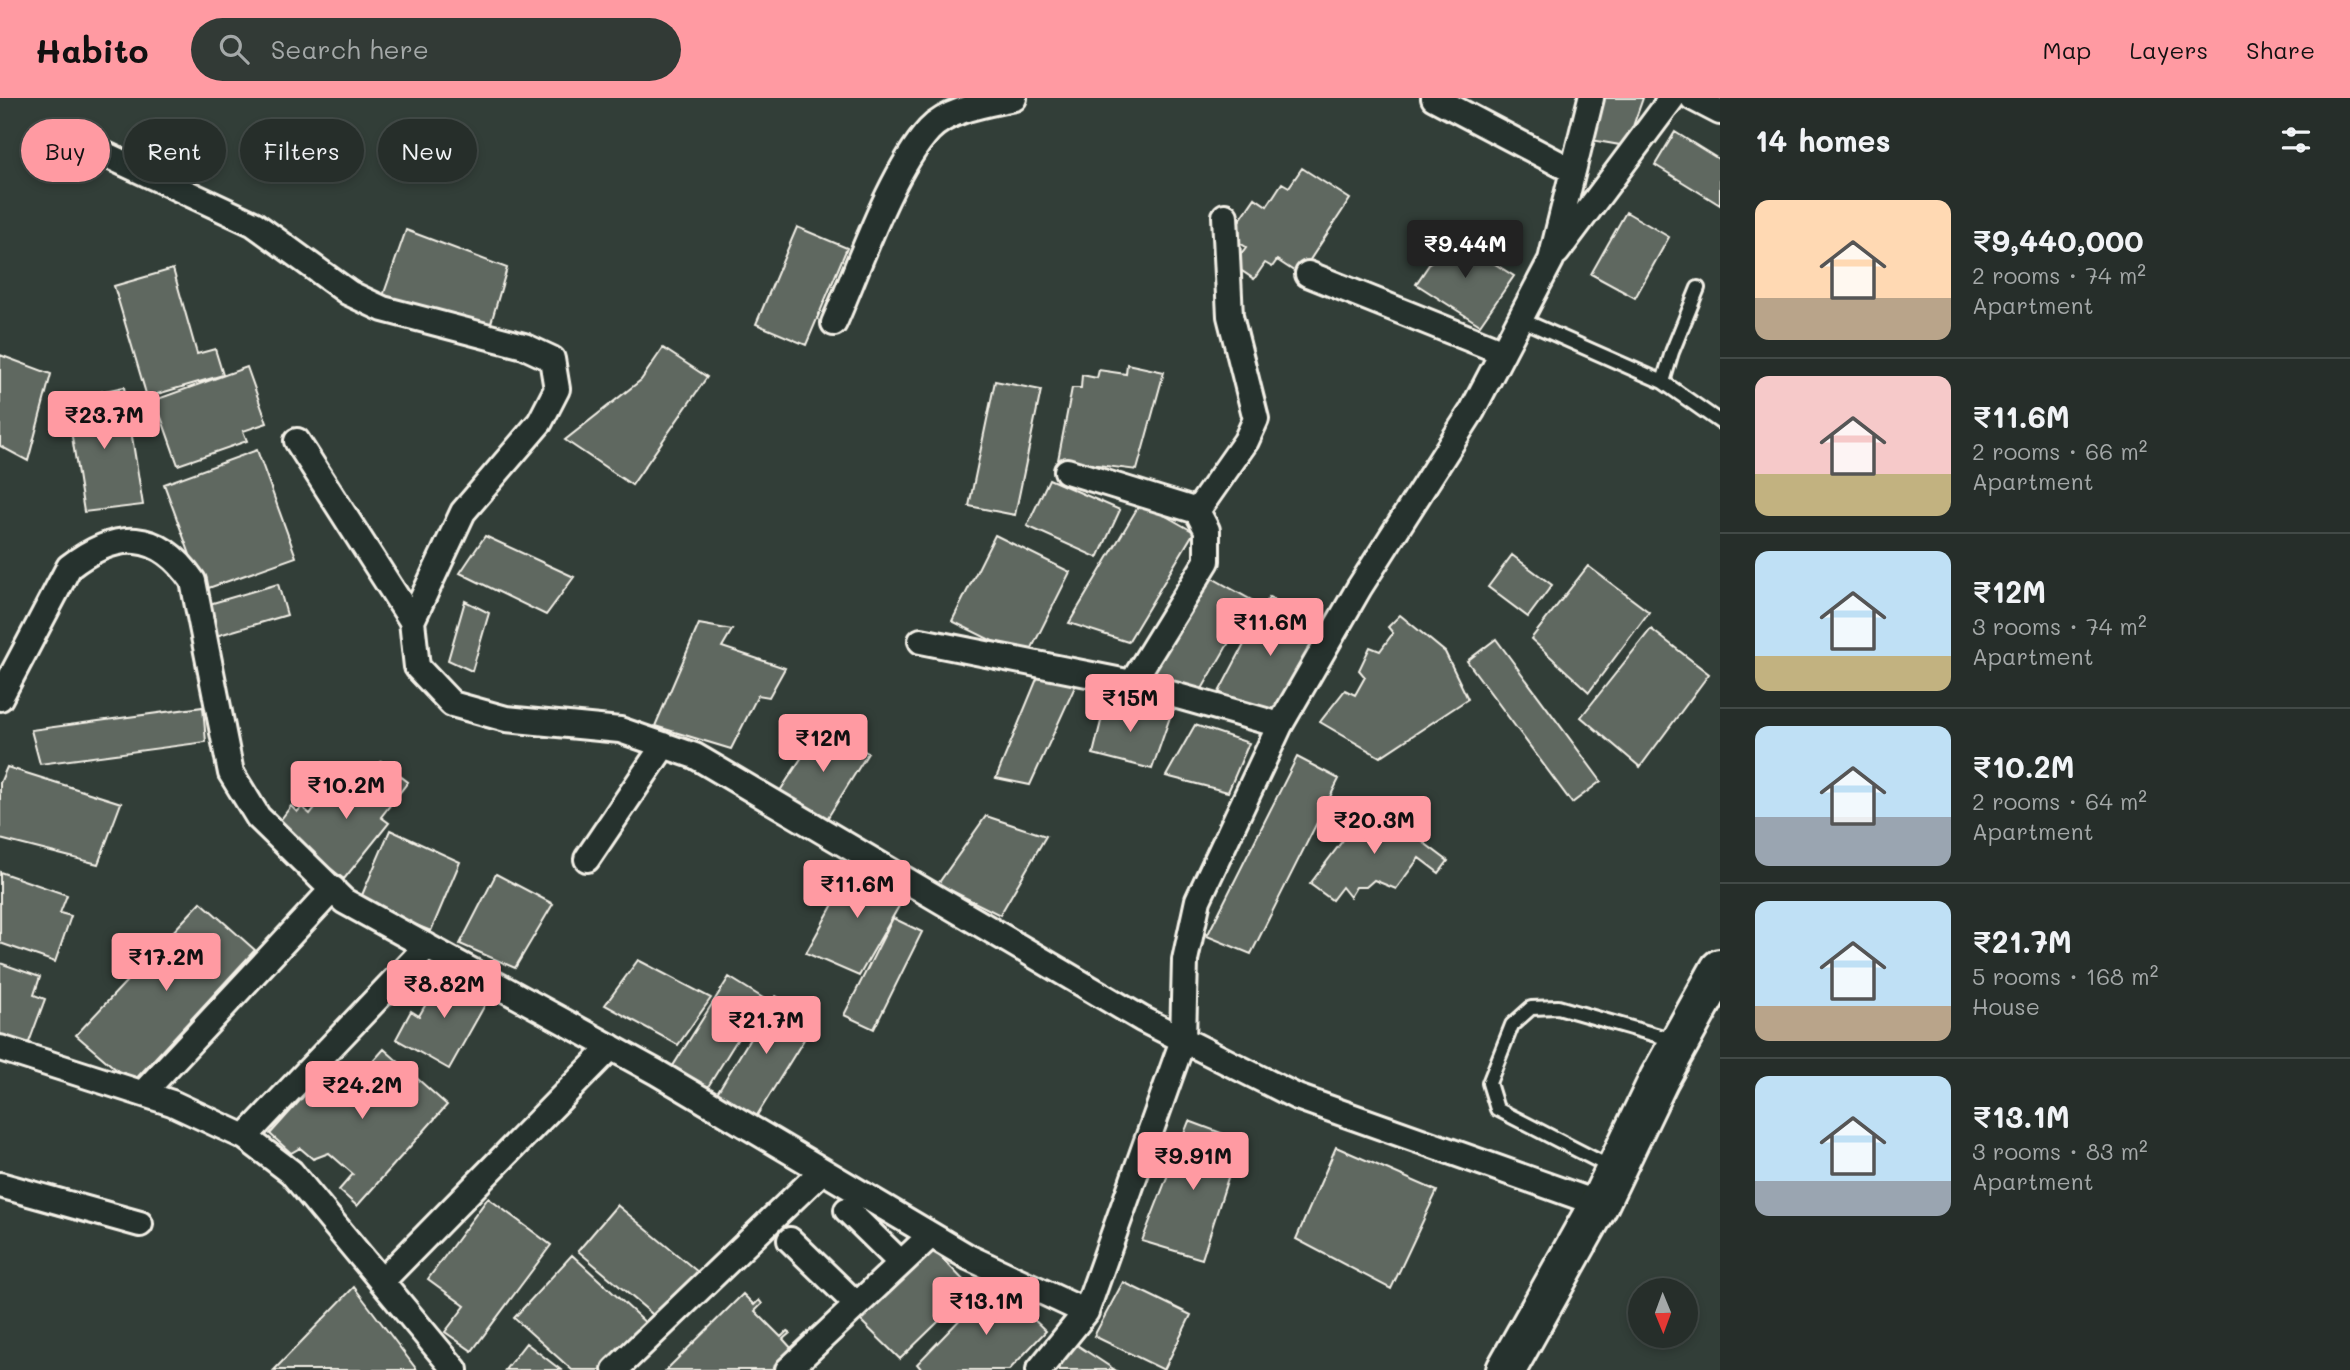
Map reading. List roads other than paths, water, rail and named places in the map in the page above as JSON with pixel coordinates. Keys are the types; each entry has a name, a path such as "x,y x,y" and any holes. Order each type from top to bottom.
{"highway":[{"path":"1506,1370 1599,1204 1679,1041 1720,969"}],"street":[{"path":"834,323 898,177 930,129 964,110 1014,98"},
{"path":"1434,98 1573,171"},
{"path":"1551,260 1591,98"},
{"path":"1039,1370 1086,1312 1184,1040 1185,960 1198,900 1280,725 1359,588 1472,411 1551,260 1672,98"},
{"path":"1693,98 1720,112"},
{"path":"110,157 254,224 349,293 383,309 524,346 552,359 557,389 540,422 463,512 412,621"},
{"path":"1197,511 1246,441 1256,419 1230,316 1225,216"},
{"path":"1308,274 1503,352"},
{"path":"297,440 412,621 417,667 452,704 506,719 620,730 695,756 1130,1012 1297,1097 1599,1204"},
{"path":"1067,471 1197,511 1207,530 1207,561 1132,683"},
{"path":"0,698 69,567 84,556 136,539 159,546 178,559 193,581 231,773 258,817 344,901 611,1047 970,1258 1086,1312"},
{"path":"921,641 1132,683 1280,725"},
{"path":"587,859 664,745"},
{"path":"143,1093 332,889"},
{"path":"245,1137 427,946"},
{"path":"383,1280 611,1047"},
{"path":"0,1048 173,1103 245,1137 291,1172 455,1370"},
{"path":"615,1370 822,1171"},
{"path":"0,1185 139,1224"},
{"path":"847,1210 901,1263"},
{"path":"789,1370 931,1235"},
{"path":"790,1240 857,1305"}],"lane":[{"path":"1663,382 1671,352 1698,289"},
{"path":"1520,319 1663,382 1720,422"},
{"path":"1616,1170 1497,1109 1489,1083 1512,1025 1531,1008 1558,1007 1679,1041"}]}
